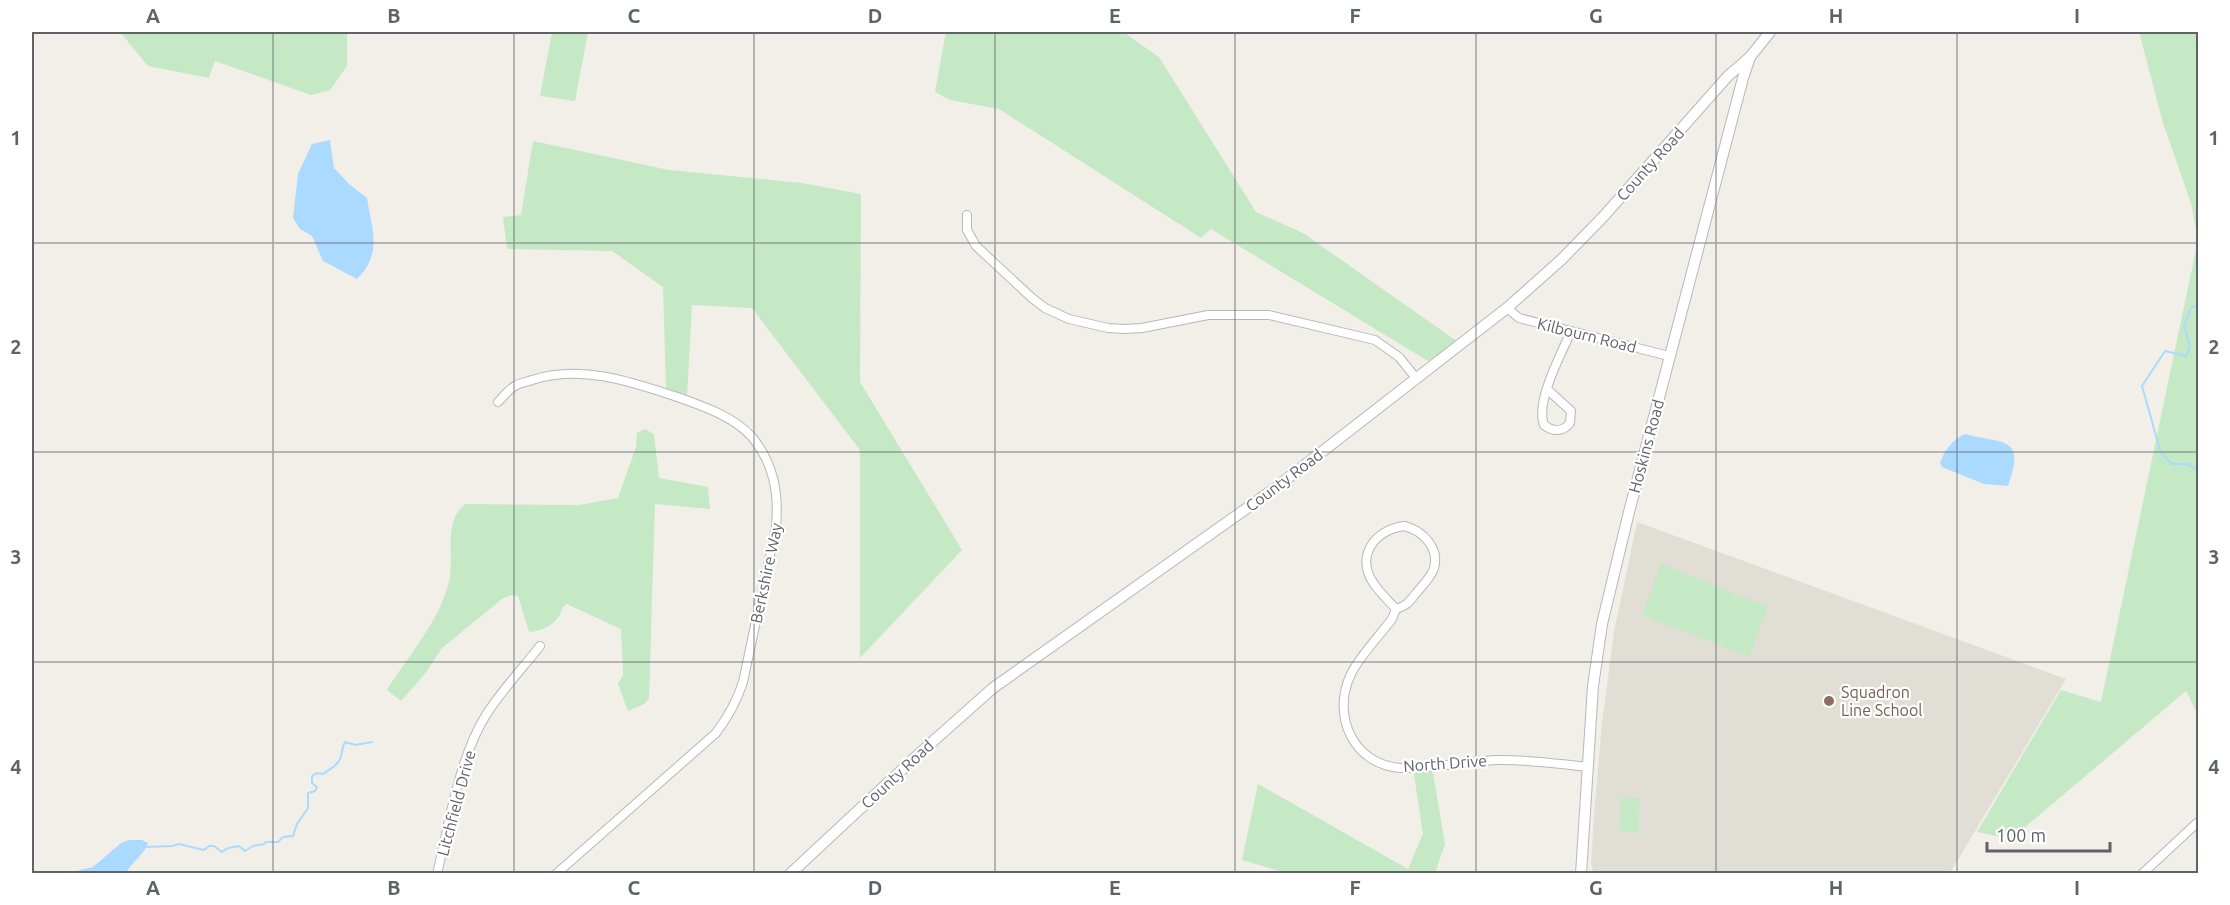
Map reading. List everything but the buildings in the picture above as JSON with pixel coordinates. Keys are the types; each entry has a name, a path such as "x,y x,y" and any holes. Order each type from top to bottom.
{"street":[{"name":"Hoskins Road","path":"1581,873 1593,686 1602,624 1669,356 1743,78 1750,57 1770,32"},
{"name":"County Road","path":"790,873 993,688 1274,489 1507,308 1562,259 1603,217 1728,76 1750,57"},
{"path":"967,215 967,230 976,246 1032,298 1045,308 1069,319 1108,328 1134,329 1208,315 1269,315 1375,340 1399,357 1416,378"},
{"name":"Kilbourn Road","path":"1507,308 1519,318 1669,356"},
{"path":"1548,390 1571,411 1570,423 1561,430 1549,429 1543,422 1542,413 1548,390 1571,331"},
{"name":"Berkshire Way","path":"498,402 515,386 542,377 566,374 611,376 648,387 727,418 743,429 763,453 773,473 777,490 776,527 743,682 729,715 716,733 556,873"},
{"name":"North Drive","path":"1404,526 1414,528 1429,542 1435,556 1434,569 1406,606 1396,609 1374,585 1368,572 1367,558 1371,545 1379,534 1404,526"},
{"name":"North Drive","path":"1396,609 1392,619 1351,672 1344,695 1346,728 1352,740 1370,758 1381,765 1402,768 1498,760 1588,766"},
{"name":"Litchfield Drive","path":"437,873 465,762 474,737 486,714 540,646"},
{"path":"2142,873 2199,822"}],"shaded area":[{"name":"Squadron Line School","path":"1637,522 2066,679 1950,873 1594,874 1591,864 1602,723 1614,632"}],"green space":[{"path":"120,32 347,32 347,66 330,90 311,95 215,61 209,78 148,66"},
{"path":"552,32 588,32 575,101 540,96"},
{"path":"946,32 1123,32 1159,57 1256,212 1303,233 1458,342 1428,361 1211,229 1201,238 999,109 950,100 935,92"},
{"path":"2139,32 2198,32 2198,240 2191,203 2163,123"},
{"path":"533,141 669,170 802,183 861,194 860,382 962,550 860,658 860,450 752,308 692,305 687,396 666,388 663,287 612,251 507,249 503,217 521,215"},
{"path":"2198,240 2198,715 2186,691 2011,839 1977,832 2061,690 2101,702"},
{"path":"645,429 654,434 659,478 708,487 710,509 655,504 649,698 644,704 628,711 618,684 623,675 621,629 567,604 553,623 529,632 518,596 511,595 502,599 442,648 424,675 401,701 387,690 431,625 444,597 449,582 451,530 458,512 465,504 579,505 618,498 636,447 637,433"},
{"path":"1661,564 1768,607 1749,657 1642,615"},
{"path":"1432,767 1445,844 1435,873 1286,873 1242,860 1258,784 1408,869 1423,834 1413,768"},
{"path":"1621,797 1640,798 1638,833 1619,831"}],"water":[{"path":"330,140 334,168 367,198 373,231 373,250 370,260 357,279 323,261 312,236 300,229 293,218 298,174 312,144"},
{"path":"1965,434 2000,441 2008,445 2014,458 2008,486 1984,484 1942,467 1940,463 1947,450 1953,442"},
{"path":"129,840 142,840 148,843 126,873 67,873 93,867 121,843"}],"waterway":[{"path":"2198,74 2198,79"},
{"path":"2198,304 2190,309 2184,326 2190,347 2186,356 2165,351 2142,386 2160,450 2171,464 2188,464 2198,471"},
{"path":"145,847 179,844 204,850 209,846 214,846 222,852 239,846 245,851 253,846 266,842 278,842 283,837 293,836 297,824 308,808 308,793 315,791 317,787 312,783 312,776 317,773 323,774 336,764 340,759 345,742 355,745 372,742"}],"place":[{"name":"Squadron Line School","path":"1829,701"}]}
